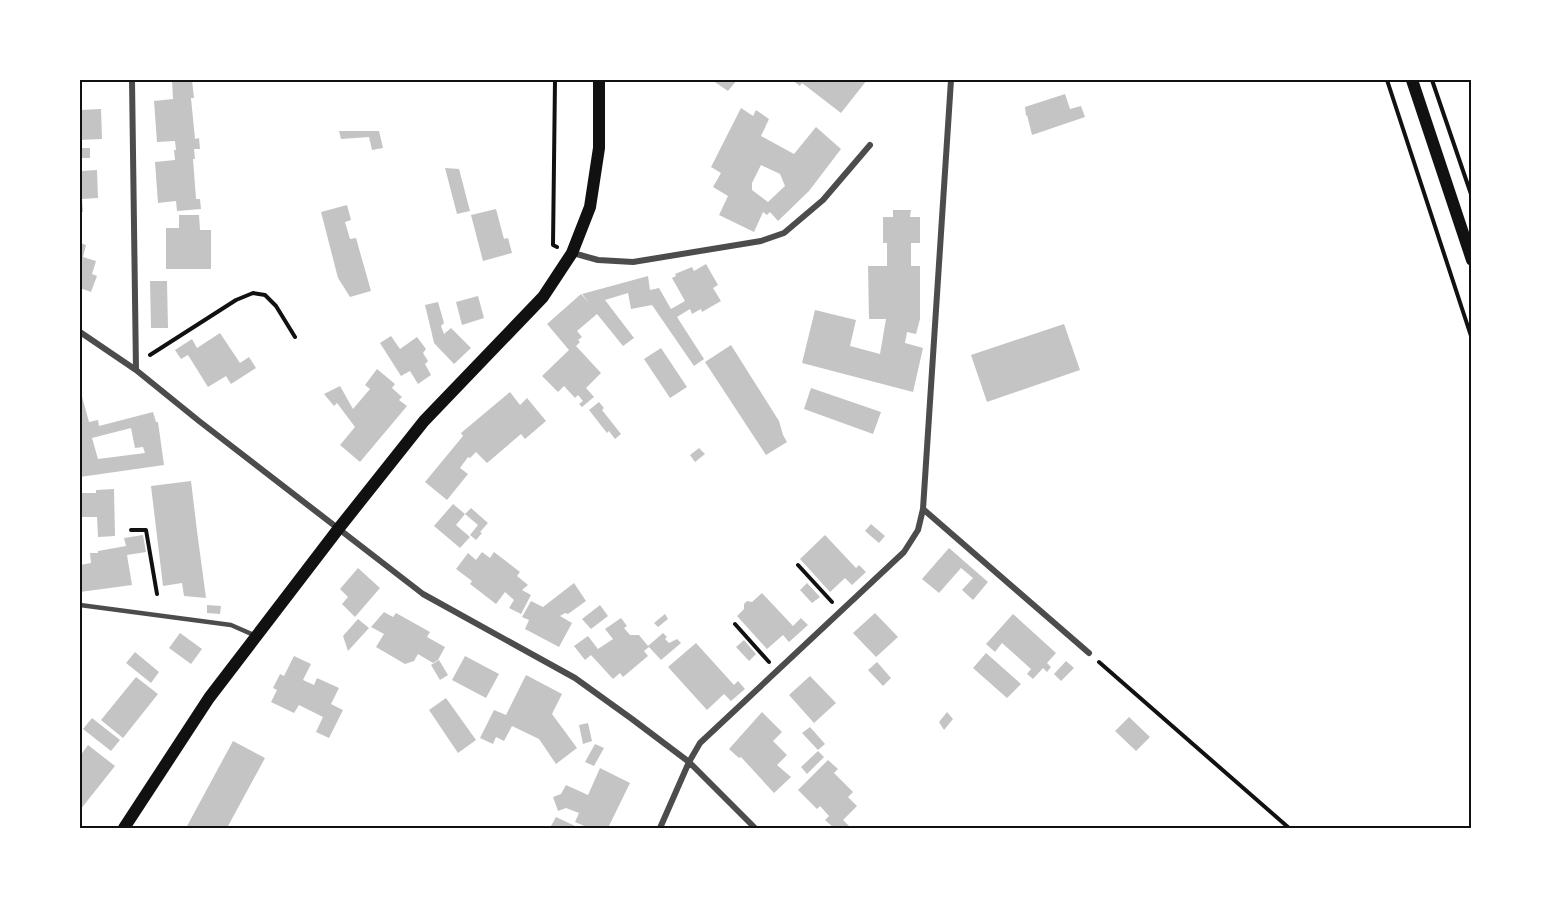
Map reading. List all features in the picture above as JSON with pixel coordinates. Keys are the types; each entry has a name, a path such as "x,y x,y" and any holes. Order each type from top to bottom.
{"main road":[{"path":"124,828 208,698 339,528 424,421 543,297 572,253 590,207 599,148 599,80"},
{"path":"1412,80 1472,260"}],"street":[{"path":"132,80 136,370"},
{"path":"660,828 689,762 700,743 904,552 918,530 923,509 951,80"},
{"path":"572,253 598,260 633,262 761,241 784,233 824,200 870,145"},
{"path":"80,332 136,370 423,594 574,678 689,762 755,828"},
{"path":"923,509 1089,654"}],"lane":[{"path":"80,605 231,625 256,636"}],"path":[{"path":"555,80 553,245 572,253"},
{"path":"1387,80 1472,339"},
{"path":"1432,80 1472,197"},
{"path":"136,357 151,355 236,300 253,293 265,295 276,306 295,337"},
{"path":"131,530 146,530 157,594"},
{"path":"798,565 841,611"},
{"path":"735,624 777,671"},
{"path":"1089,654 1288,828"}],"building":[{"path":"172,80 192,80 194,98 191,98 195,139 199,138 200,149 194,149 195,159 193,159 196,199 200,199 201,209 177,211 176,201 158,203 155,162 175,160 174,150 176,150 175,141 157,142 154,101 173,99"},
{"path":"712,80 737,80 728,91"},
{"path":"792,80 867,80 841,113 802,83 800,86"},
{"path":"1065,94 1070,109 1081,106 1085,117 1032,135 1025,107"},
{"path":"741,108 753,116 756,110 769,119 761,136 794,154 816,127 841,149 809,191 778,221 770,212 767,215 763,212 754,232 719,215 728,196 713,187 721,173 711,167","holes":["761,165 780,174 785,186 768,202 752,190 752,183"]},
{"path":"101,109 102,139 80,140 80,110"},
{"path":"339,131 379,131 383,148 372,150 369,137 341,139"},
{"path":"80,148 90,148 90,158 80,158"},
{"path":"445,168 459,169 470,211 457,214"},
{"path":"97,170 98,198 82,199 83,212 80,212 80,171"},
{"path":"347,205 351,220 345,222 350,239 356,238 371,291 350,297 338,278 321,212"},
{"path":"496,209 504,239 508,238 512,253 483,261 471,215"},
{"path":"893,210 911,210 910,217 920,217 920,243 911,243 911,266 920,266 920,319 916,334 907,332 905,343 923,348 913,392 802,363 815,310 856,320 850,346 880,354 886,319 869,319 868,266 887,266 887,243 883,243 883,217 893,217"},
{"path":"179,215 199,215 200,230 211,230 211,269 166,269 166,228 179,228"},
{"path":"80,243 86,245 83,257 96,261 92,274 97,276 91,292 80,288"},
{"path":"706,264 718,285 713,288 721,301 702,312 701,309 692,314 690,309 677,317 704,359 694,366 652,305 631,309 628,293 605,300 634,338 623,346 597,314 577,331 582,337 576,346 601,373 586,388 594,397 582,407 579,404 583,401 578,395 575,398 564,386 558,392 542,376 569,350 547,324 581,294 590,304 582,294 648,276 650,290 659,288 671,309 685,301 672,278 676,276 675,274 692,267 694,271"},
{"path":"150,281 167,281 168,328 151,328"},
{"path":"478,296 484,318 462,325 456,302"},
{"path":"438,302 444,323 441,326 444,334 451,328 471,348 454,364 434,343 425,305"},
{"path":"1064,324 1080,370 987,402 971,355"},
{"path":"220,333 240,363 249,357 256,368 231,384 226,376 208,387 188,355 181,359 175,350 192,339 197,348"},
{"path":"391,336 400,349 417,337 426,349 423,353 428,361 425,364 431,375 418,384 410,371 401,376 380,343"},
{"path":"731,345 779,421 787,442 766,455 705,362"},
{"path":"661,348 687,387 670,398 644,359"},
{"path":"377,369 395,384 392,388 402,397 399,400 407,406 360,462 340,445 355,427 337,403 334,406 324,394 340,386 353,409 370,389 365,385"},
{"path":"811,388 881,412 873,434 804,409"},
{"path":"80,389 89,422 98,420 99,426 153,412 158,422 164,465 80,477","holes":["131,428 135,448 143,447 145,453 98,459 92,438"]},
{"path":"510,392 520,405 527,398 546,421 525,439 521,434 487,463 476,452 470,458 468,457 460,468 468,474 447,500 425,482 463,436 461,433"},
{"path":"599,402 604,408 602,410 621,434 615,439 609,431 607,433 589,410"},
{"path":"699,448 705,454 695,462 690,455"},
{"path":"191,481 206,598 184,596 182,583 163,586 151,486"},
{"path":"114,489 115,536 98,537 97,517 80,517 80,493 96,493 96,490"},
{"path":"453,504 465,514 456,525 470,537 460,548 434,526"},
{"path":"471,508 488,523 476,540 470,535 478,525 465,514"},
{"path":"871,524 885,536 879,543 865,531"},
{"path":"143,535 146,552 127,555 132,585 80,592 80,565 91,563 90,553 126,546 124,538"},
{"path":"825,535 856,568 859,565 866,572 852,585 845,578 830,592 800,559"},
{"path":"949,548 988,582 973,600 962,590 973,578 961,568 939,593 922,579"},
{"path":"482,552 490,558 494,552 520,572 517,576 528,585 522,590 531,595 521,614 509,608 514,600 505,592 496,604 470,584 472,581 456,569 468,553 476,560"},
{"path":"358,568 380,588 355,617 342,604 348,597 340,589"},
{"path":"574,583 586,601 568,614 560,616 572,623 559,647 525,629 529,620 522,617 531,601 543,607"},
{"path":"807,583 820,597 812,603 800,590"},
{"path":"762,593 793,626 801,618 808,625 789,642 783,635 767,649 737,616 744,609 747,601 752,602"},
{"path":"207,605 221,606 220,614 207,613"},
{"path":"600,605 608,616 591,629 582,619"},
{"path":"384,612 393,617 396,613 430,632 427,637 445,647 438,660 433,663 418,654 414,661 405,664 376,647 384,634 371,627"},
{"path":"875,613 898,637 876,657 853,633"},
{"path":"665,614 668,619 658,627 654,623"},
{"path":"1013,614 1056,653 1047,663 1051,667 1047,672 1043,668 1033,679 1027,674 1031,669 1002,643 995,652 986,644"},
{"path":"621,618 627,626 624,628 630,635 639,635 648,646 663,633 669,643 677,639 681,643 661,660 649,647 644,651 648,656 623,677 620,673 613,679 591,655 585,660 574,646 588,636 598,649 613,639 605,629"},
{"path":"358,619 369,628 348,651 343,636"},
{"path":"180,633 202,649 191,664 169,648"},
{"path":"744,640 756,654 749,661 736,647"},
{"path":"696,643 734,685 738,681 745,689 731,701 724,694 707,710 668,667"},
{"path":"135,652 159,672 151,683 126,663"},
{"path":"986,653 1021,684 1007,698 973,668"},
{"path":"294,656 311,664 303,680 314,685 317,678 339,688 331,704 343,710 329,738 316,732 323,717 299,705 294,713 271,702 277,690 273,688 280,674 284,676"},
{"path":"465,656 499,674 486,698 452,680"},
{"path":"439,660 448,675 440,680 431,665"},
{"path":"1066,661 1074,668 1061,681 1054,674"},
{"path":"877,662 891,678 883,686 868,670"},
{"path":"526,675 562,694 552,714 577,748 556,764 539,739 512,726 504,741 496,737 493,744 480,738 494,710 506,715"},
{"path":"810,676 836,703 814,723 789,695"},
{"path":"136,677 158,694 123,738 101,720"},
{"path":"446,698 476,740 458,753 429,710"},
{"path":"762,712 782,732 773,741 787,755 777,765 791,777 774,793 741,757 739,758 729,749"},
{"path":"947,712 953,719 944,730 939,722"},
{"path":"1129,717 1150,737 1136,751 1115,731"},
{"path":"92,718 120,740 111,751 83,729"},
{"path":"588,723 592,741 583,744 579,725"},
{"path":"810,727 825,744 818,750 802,733"},
{"path":"233,741 265,758 227,828 186,828"},
{"path":"595,744 604,748 594,766 585,762"},
{"path":"88,745 115,766 80,810 80,756"},
{"path":"818,751 824,757 807,774 801,767"},
{"path":"828,760 838,769 834,773 853,792 848,797 857,806 843,820 851,828 834,828 825,820 829,816 820,806 817,809 798,790"},
{"path":"600,768 630,783 608,828 589,828 575,822 579,813 566,808 558,811 553,797 561,794 566,785 588,795"},
{"path":"556,817 575,826 574,828 551,826"}]}
